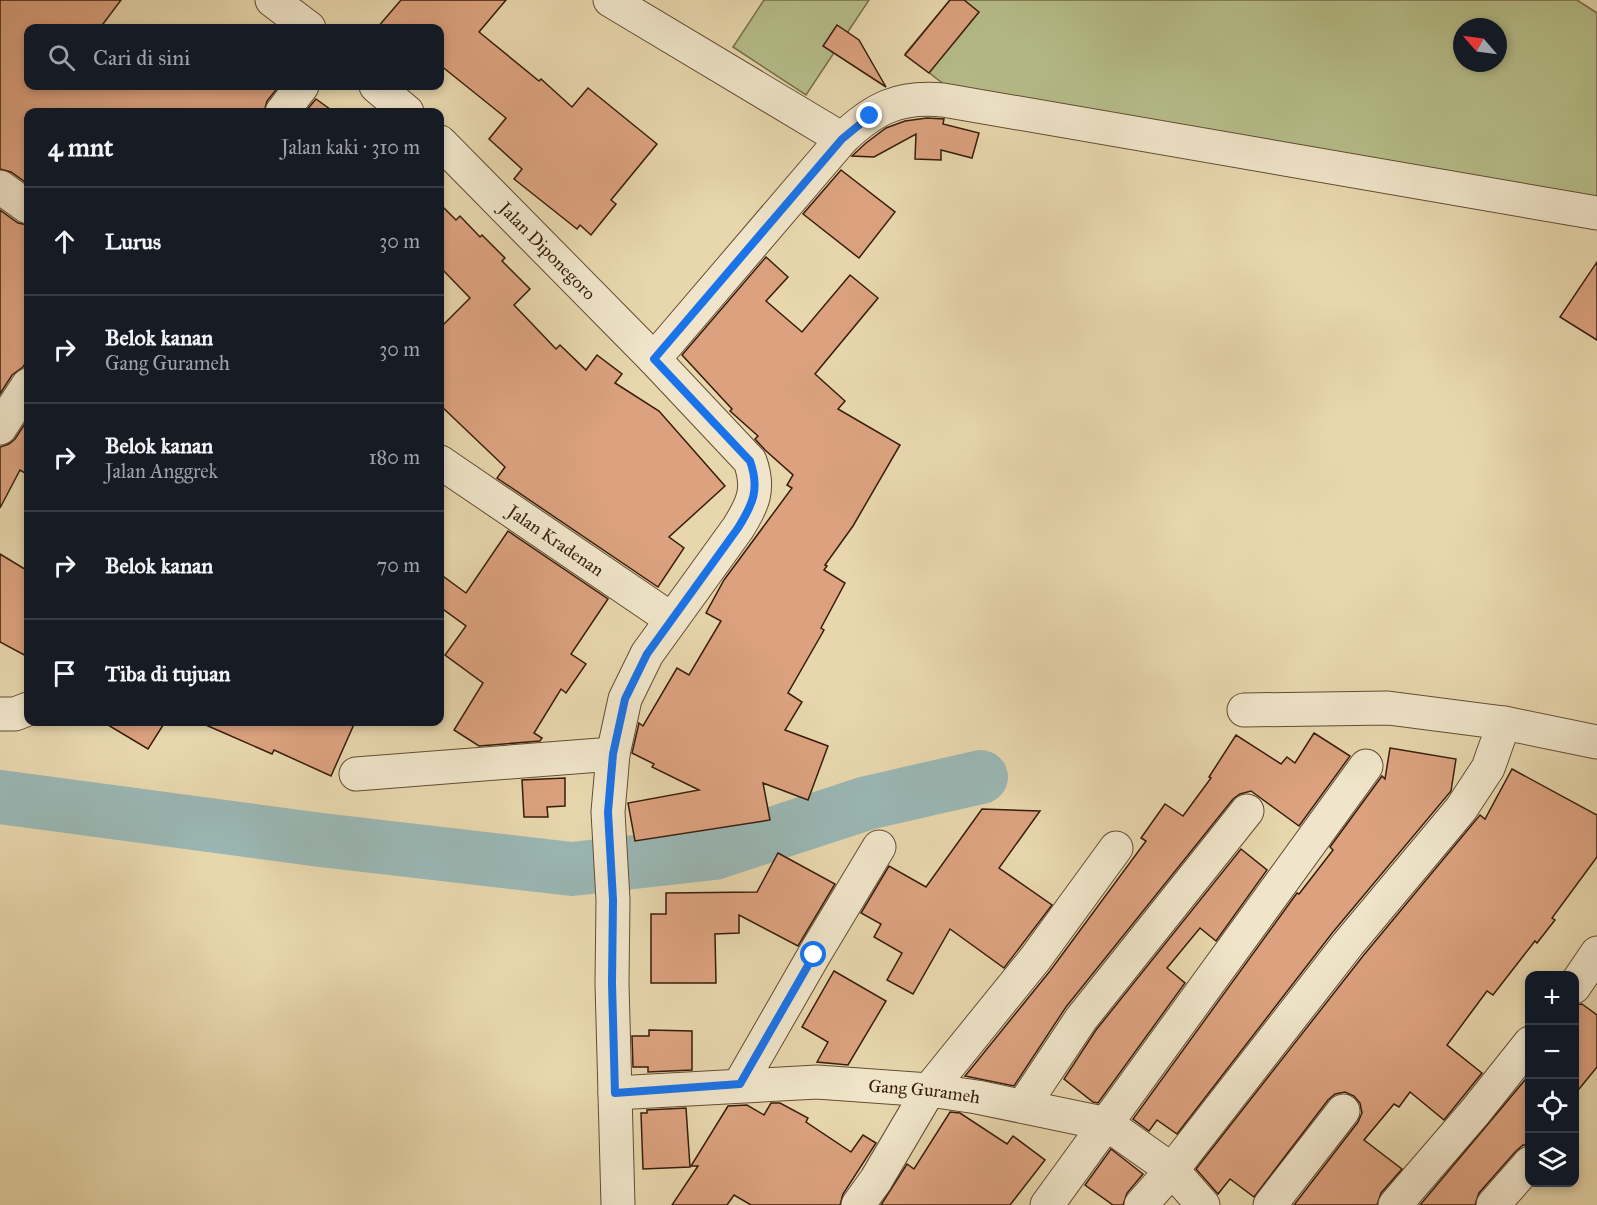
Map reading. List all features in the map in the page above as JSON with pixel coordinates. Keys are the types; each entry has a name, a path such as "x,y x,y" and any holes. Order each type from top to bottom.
{"street":[{"path":"272,0 304,24"},
{"path":"610,0 842,139"},
{"path":"285,108 299,90"},
{"path":"381,90 402,108"},
{"path":"654,359 842,139 886,106 906,100 943,100 1597,213"},
{"name":"Jalan Diponegoro","path":"444,146 654,359 750,461 755,476 755,494 748,513 647,654 625,699 613,754 608,812 613,900 612,983 618,1205"},
{"path":"0,187 24,204"},
{"path":"0,428 24,391"},
{"name":"Jalan Kradenan","path":"444,465 671,619"},
{"path":"1244,710 1388,708 1504,723 1597,742"},
{"path":"0,714 15,714 24,711"},
{"path":"1141,1205 1172,1170 1348,944 1461,809 1488,768 1504,723"},
{"path":"356,774 613,754"},
{"path":"1047,1205 1366,766"},
{"path":"1023,1106 1081,1019 1247,811"},
{"path":"740,1084 879,847"},
{"path":"858,1205 876,1180 929,1090 1035,959 1116,848"},
{"path":"1579,981 1597,953"},
{"path":"1395,1205 1475,1112 1525,1049"},
{"name":"Gang Gurameh","path":"615,1093 740,1084 817,1082 929,1090 1023,1106 1107,1125 1172,1170 1203,1205"},
{"path":"1270,1205 1343,1111"},
{"path":"1493,1205 1525,1168"}],"green space":[{"path":"764,0 869,0 806,95 733,47"},
{"path":"950,0 1577,0 1597,13 1597,199 950,89 905,54"}],"building":[{"path":"0,0 121,0 103,24 24,24 24,90 276,90 267,101 265,108 24,108 24,181 11,172 0,169"},
{"path":"401,0 506,0 479,32 539,81 541,79 572,107 588,88 657,144 611,200 616,204 591,235 580,225 577,229 514,179 522,169 489,139 506,118 444,68 444,24 380,24"},
{"path":"950,0 964,0 979,12 929,73 905,55"},
{"path":"837,25 859,40 886,87 823,46"},
{"path":"316,99 328,108 308,108"},
{"path":"927,118 944,119 943,124 979,133 972,158 941,150 941,160 915,159 916,134 874,157 852,156 886,128 905,121"},
{"path":"841,170 895,212 859,258 803,214"},
{"path":"444,208 456,220 460,216 480,237 482,235 505,258 502,261 530,289 514,305 556,349 560,345 586,370 597,355 622,374 615,383 659,411 725,486 669,537 684,548 658,587 497,478 505,467 444,409 444,324 470,298 444,271"},
{"path":"0,210 18,223 24,224 24,365 12,375 0,394"},
{"path":"766,257 788,277 766,301 802,332 850,275 878,298 815,374 845,401 838,409 900,445 853,526 825,565 827,566 824,570 845,583 821,628 824,630 788,693 802,702 785,730 828,746 808,800 763,783 770,820 635,841 628,803 699,790 652,767 654,764 632,753 639,723 643,726 677,668 689,675 721,621 706,613 724,580 792,488 787,485 793,475 765,450 755,439 758,436 730,411 732,409 682,355"},
{"path":"1597,262 1597,340 1560,317"},
{"path":"24,425 24,472 20,470 0,508 0,447 15,439"},
{"path":"508,531 608,599 571,654 586,664 566,693 561,689 534,733 542,738 540,741 479,746 454,730 483,683 445,655 466,626 444,610 444,577 466,593"},
{"path":"0,554 24,569 24,655 0,642"},
{"path":"110,726 162,726 148,749"},
{"path":"208,726 353,726 331,776 274,750 272,754"},
{"path":"1314,733 1350,756 1299,826 1251,791 1233,799 1066,1007 1014,1086 965,1076 1050,971 1146,841 1141,838 1165,804 1183,816 1211,778 1209,777 1236,735 1281,764 1287,757 1295,763"},
{"path":"1390,748 1456,759 1451,791 1333,932 1177,1134 1157,1120 1149,1131 1133,1119 1297,893 1299,894 1333,850 1330,847 1382,776 1385,779"},
{"path":"1512,769 1597,815 1597,857 1552,918 1555,920 1537,943 1535,941 1493,995 1487,991 1447,1045 1482,1073 1444,1120 1410,1092 1399,1107 1394,1104 1364,1140 1402,1169 1381,1193 1377,1205 1294,1205 1358,1122 1362,1113 1360,1103 1354,1096 1345,1092 1335,1094 1328,1100 1254,1197 1230,1179 1218,1194 1196,1169 1363,956 1480,815 1485,819"},
{"path":"565,778 565,806 547,807 548,817 524,817 522,780"},
{"path":"982,809 1040,811 999,868 1052,905 1004,968 950,929 913,994 887,980 902,953 874,937 881,924 861,913 889,866 926,887"},
{"path":"1241,849 1267,870 1216,941 1200,928 1167,968 1185,983 1098,1103 1093,1102 1064,1079 1096,1030"},
{"path":"778,853 835,884 798,946 739,915 739,933 715,934 716,983 651,983 651,914 666,914 666,893 757,892"},
{"path":"834,971 886,1001 848,1065 817,1062 828,1042 802,1027"},
{"path":"1579,1004 1582,1004 1597,1015 1597,1067 1579,1089 1579,1025"},
{"path":"649,1030 692,1031 692,1070 648,1072 648,1067 633,1067 632,1036 649,1036"},
{"path":"1525,1080 1525,1145 1516,1151 1479,1193 1475,1205 1420,1205"},
{"path":"771,1103 780,1103 808,1118 806,1122 851,1152 863,1135 876,1143 843,1194 840,1205 751,1205 734,1195 727,1205 672,1205 698,1166 691,1166 728,1106 747,1105 764,1115"},
{"path":"686,1108 690,1167 643,1169 641,1113 647,1113 647,1110"},
{"path":"950,1112 960,1113 1007,1144 1013,1136 1045,1160 1010,1205 881,1205 907,1164 914,1169"},
{"path":"1111,1149 1143,1174 1127,1193 1123,1205 1113,1205 1085,1185"}],"waterway":[{"path":"0,797 321,840 572,869 714,853 867,803 981,777"}],"route":[{"path":"814,955 740,1084 615,1093 612,983 613,900 608,812 613,754 625,699 647,654 738,528 748,513 755,494 755,476 750,461 654,359 842,139 870,116"}]}
